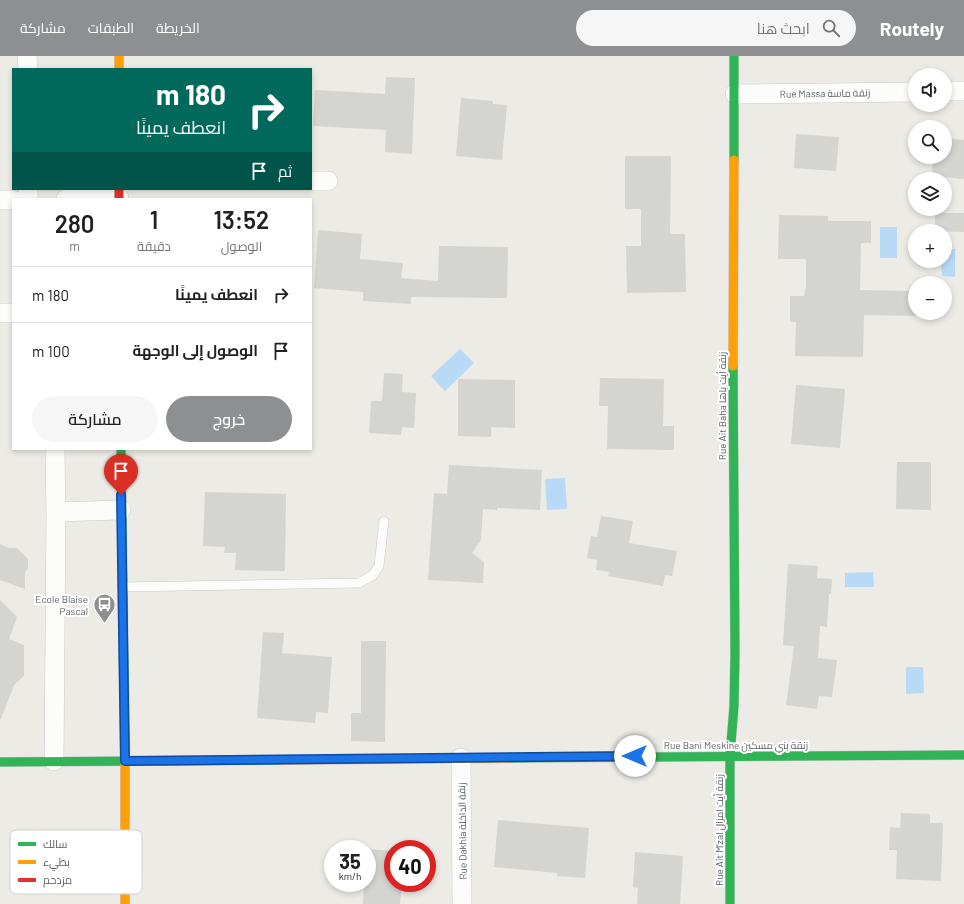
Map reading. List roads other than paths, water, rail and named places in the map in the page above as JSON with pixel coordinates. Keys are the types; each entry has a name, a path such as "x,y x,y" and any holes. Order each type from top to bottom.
{"street":[{"path":"28,56 28,68"},
{"path":"119,56 119,68"},
{"name":"Rue Ait Baha زنقة أيت باها","path":"730,755 734,706 735,653 733,377 734,56"},
{"path":"952,91 964,91"},
{"name":"Rue Massa زنقة ماسة","path":"735,94 908,92"},
{"path":"79,198 119,195"},
{"path":"0,200 12,200"},
{"path":"0,313 12,313"},
{"path":"54,761 55,450"},
{"path":"121,450 125,830"},
{"path":"56,512 122,510"},
{"name":"Rue Bani Meskine زنقة بني مسكين","path":"0,762 730,755 964,755"},
{"name":"Rue Ait M'zal زنقة أيت امزال","path":"730,755 730,904"},
{"name":"Rue Dakhla زنقة الداخلة","path":"461,758 462,904"}],"lane":[{"path":"122,587 359,583 373,574 379,566 384,521"}],"water":[{"path":"880,227 897,227 897,258 880,258"},
{"path":"952,249 955,249 955,277 942,276 941,268 952,268"},
{"path":"460,349 474,363 445,391 431,376"},
{"path":"565,478 567,509 547,510 545,479"},
{"path":"873,572 874,587 845,587 845,573"},
{"path":"906,667 923,667 924,693 906,694"}],"place":[{"name":"Ecole Blaise Pascal","path":"104,624"}]}
